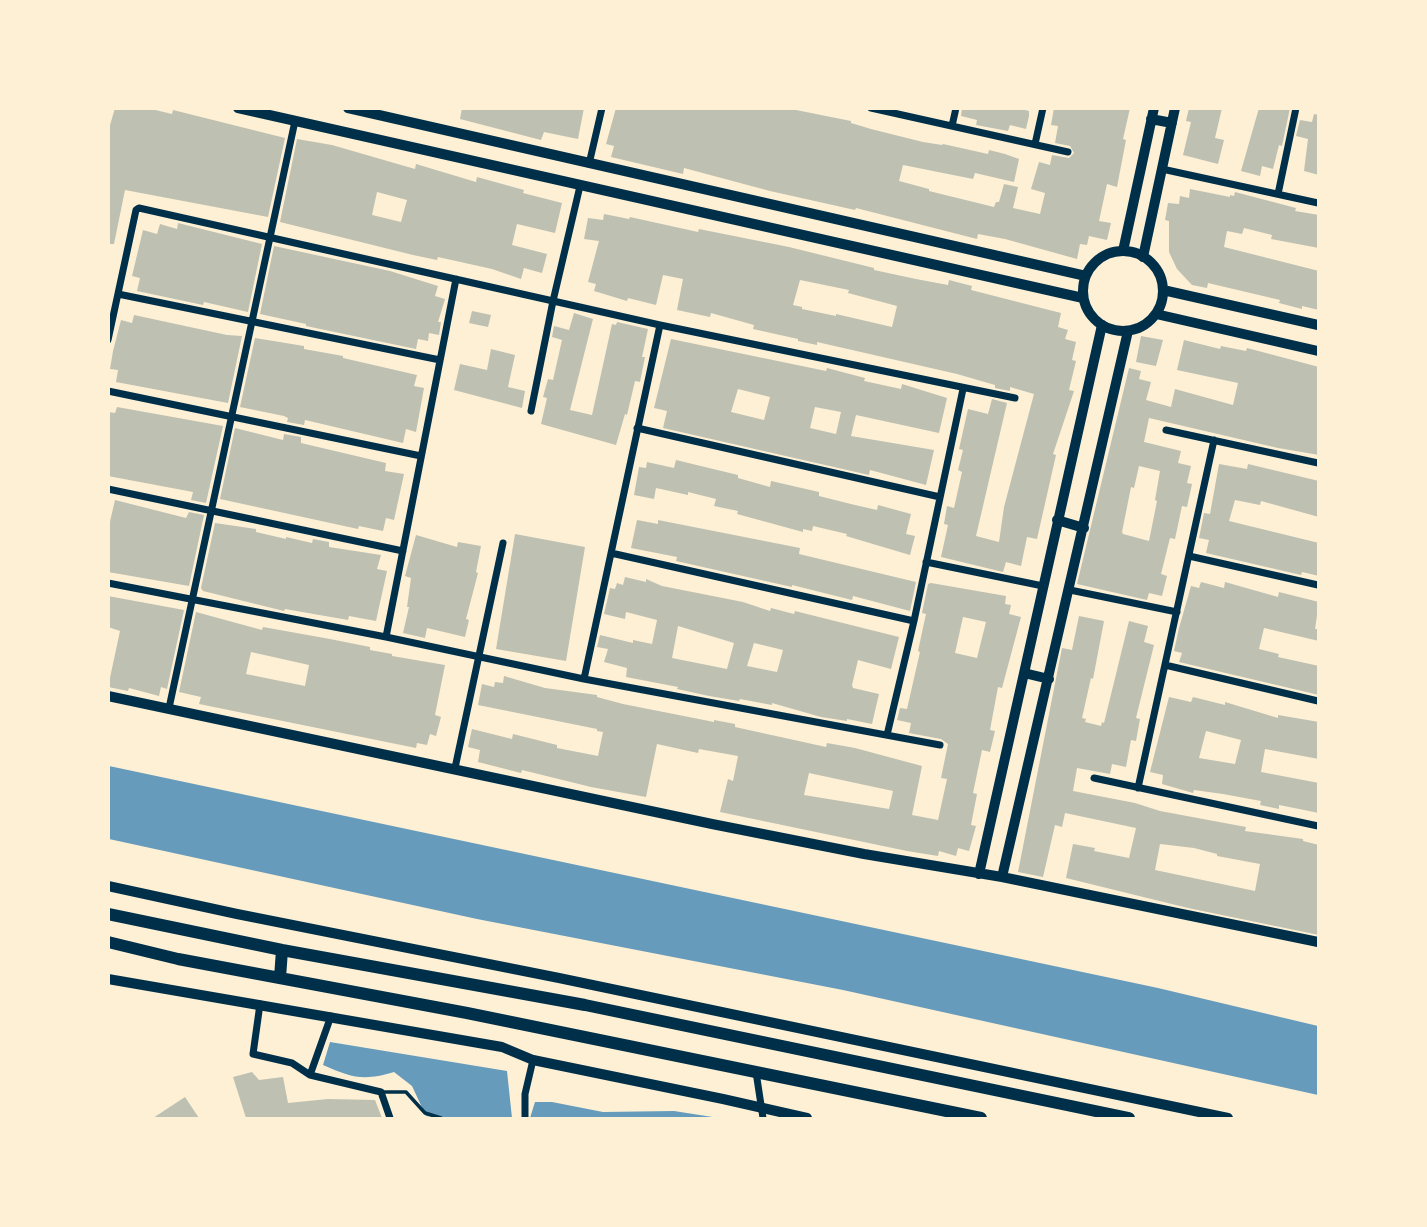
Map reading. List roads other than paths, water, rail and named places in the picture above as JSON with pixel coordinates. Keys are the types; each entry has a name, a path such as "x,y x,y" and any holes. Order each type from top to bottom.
{"main road":[{"path":"238,108 1083,298"},
{"path":"348,108 1086,276"},
{"path":"1123,251 1143,257 1157,271 1163,290 1163,299 1156,314 1139,328 1128,331 1102,325 1090,314 1083,298 1086,276 1094,263 1107,254 1123,251"},
{"path":"1163,290 1318,325"},
{"path":"1156,314 1318,351"},
{"path":"108,914 282,950 585,1005 1129,1118"},
{"path":"108,942 178,959 467,1013 981,1118"},
{"path":"280,978 282,950"}],"street":[{"path":"589,164 601,108"},
{"path":"952,126 956,108"},
{"path":"1034,144 1043,108"},
{"path":"1143,257 1175,108"},
{"path":"1278,194 1296,108"},
{"path":"872,109 1068,152"},
{"path":"1123,251 1153,114 1172,123"},
{"path":"169,708 295,121"},
{"path":"1162,169 1318,203"},
{"path":"530,411 580,186"},
{"path":"108,341 137,208 660,325 1015,398"},
{"path":"386,637 456,279"},
{"path":"118,294 440,360"},
{"path":"584,679 660,325"},
{"path":"979,874 1102,325"},
{"path":"1002,877 1128,331"},
{"path":"887,735 963,389"},
{"path":"108,391 421,456"},
{"path":"637,428 940,497"},
{"path":"1166,430 1318,463"},
{"path":"1138,788 1214,440"},
{"path":"108,489 403,551"},
{"path":"1058,520 1084,528"},
{"path":"455,768 503,543"},
{"path":"611,553 914,621"},
{"path":"1189,555 1318,585"},
{"path":"926,562 1043,586"},
{"path":"108,583 584,679 940,745"},
{"path":"1070,590 1177,612"},
{"path":"1165,665 1318,701"},
{"path":"1024,673 1049,679"},
{"path":"108,696 724,826 1002,877 1318,942"},
{"path":"1094,778 1318,826"},
{"path":"108,886 1227,1118"},
{"path":"108,979 502,1046 533,1060 763,1114 807,1118"},
{"path":"260,1004 253,1054 292,1063 310,1075 381,1092 390,1118"},
{"path":"310,1075 331,1016"},
{"path":"527,1118 524,1094 533,1060"},
{"path":"756,1072 763,1114"}],"lane":[{"path":"381,1092 406,1092 429,1117 441,1118"}],"water":[{"path":"109,766 1158,988 1318,1026 1318,1095 843,990 477,919 109,839"},
{"path":"330,1042 507,1071 512,1118 426,1116 412,1086 394,1072 374,1077 358,1077 323,1065"},
{"path":"535,1102 552,1102 603,1112 674,1111 719,1118 530,1118"}]}
